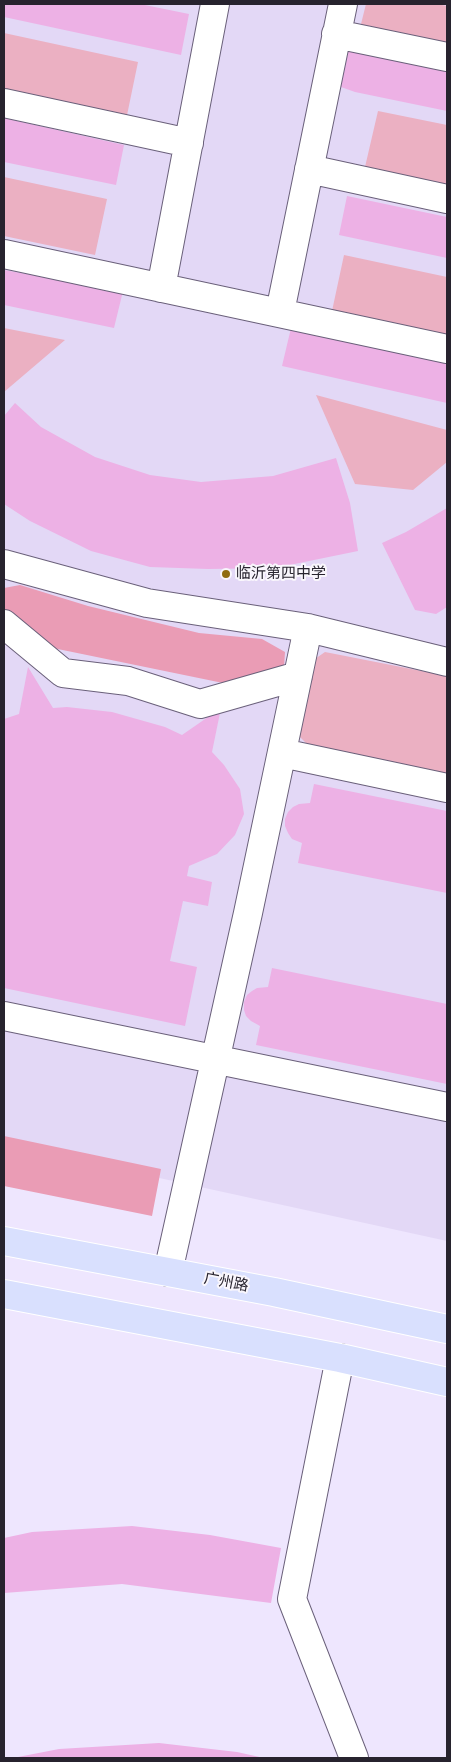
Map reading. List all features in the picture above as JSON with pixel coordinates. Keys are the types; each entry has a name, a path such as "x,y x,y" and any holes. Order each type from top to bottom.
{"main road":[{"name":"广州路","path":"4,1241 274,1292 447,1329"},
{"path":"4,1294 340,1358 447,1382"}],"street":[{"path":"161,288 213,4"},
{"path":"280,312 342,4"},
{"path":"336,34 447,57"},
{"path":"4,103 188,143"},
{"path":"309,169 447,198"},
{"path":"4,254 447,349"},
{"path":"4,564 146,603 308,628 447,662"},
{"path":"4,624 63,673 128,681 200,704 298,676"},
{"path":"168,1272 216,1059 308,628"},
{"path":"282,753 447,788"},
{"path":"4,1016 447,1107"},
{"path":"340,1358 292,1599 354,1758"}],"shaded area":[{"name":"临沂第四中学","path":"4,4 447,4 447,1241 4,1144"},
{"path":"366,4 437,4 447,6 447,45 360,28"},
{"path":"4,33 138,62 126,120 4,93"},
{"path":"378,111 447,125 447,184 365,167"},
{"path":"4,177 107,199 95,255 4,236"},
{"path":"344,255 447,277 447,335 332,311"},
{"path":"4,328 65,340 4,392"},
{"path":"316,395 447,430 447,462 413,490 355,484"},
{"path":"20,585 88,606 199,633 262,639 285,652 284,668 223,683 48,647 4,613 4,588"},
{"path":"325,652 447,676 447,775 308,745 298,735 312,661"},
{"path":"4,1136 161,1169 152,1216 4,1186"}],"building":[{"path":"4,4 140,4 189,14 181,55 4,17"},
{"path":"349,48 447,70 447,111 355,92 341,87"},
{"path":"4,118 124,145 116,185 4,162"},
{"path":"347,196 447,217 447,258 339,235"},
{"path":"4,270 123,291 114,328 4,305"},
{"path":"291,328 447,361 447,403 282,366"},
{"path":"15,403 41,427 95,457 150,475 201,482 273,476 336,458 350,503 358,551 275,568 208,569 150,567 91,551 30,521 4,504 4,416"},
{"path":"447,508 447,607 436,614 415,610 382,543 406,532"},
{"path":"28,667 53,708 67,707 112,712 165,727 182,735 221,708 212,752 224,765 240,789 244,814 235,835 217,854 189,866 187,876 212,882 208,906 183,901 170,961 197,967 185,1026 4,988 4,719 19,714"},
{"path":"314,784 447,811 447,893 298,863 302,843 292,839 285,826 285,819 293,807 299,804 310,803"},
{"path":"272,968 447,1004 447,1084 256,1045 260,1026 246,1016 244,1002 247,995 252,991 257,988 268,987"},
{"path":"132,1526 210,1535 281,1548 271,1603 122,1584 4,1593 4,1538 32,1532"},
{"path":"159,1743 237,1752 264,1758 18,1757 59,1749"}],"place":[{"name":"临沂第四中学","path":"226,574"}]}
